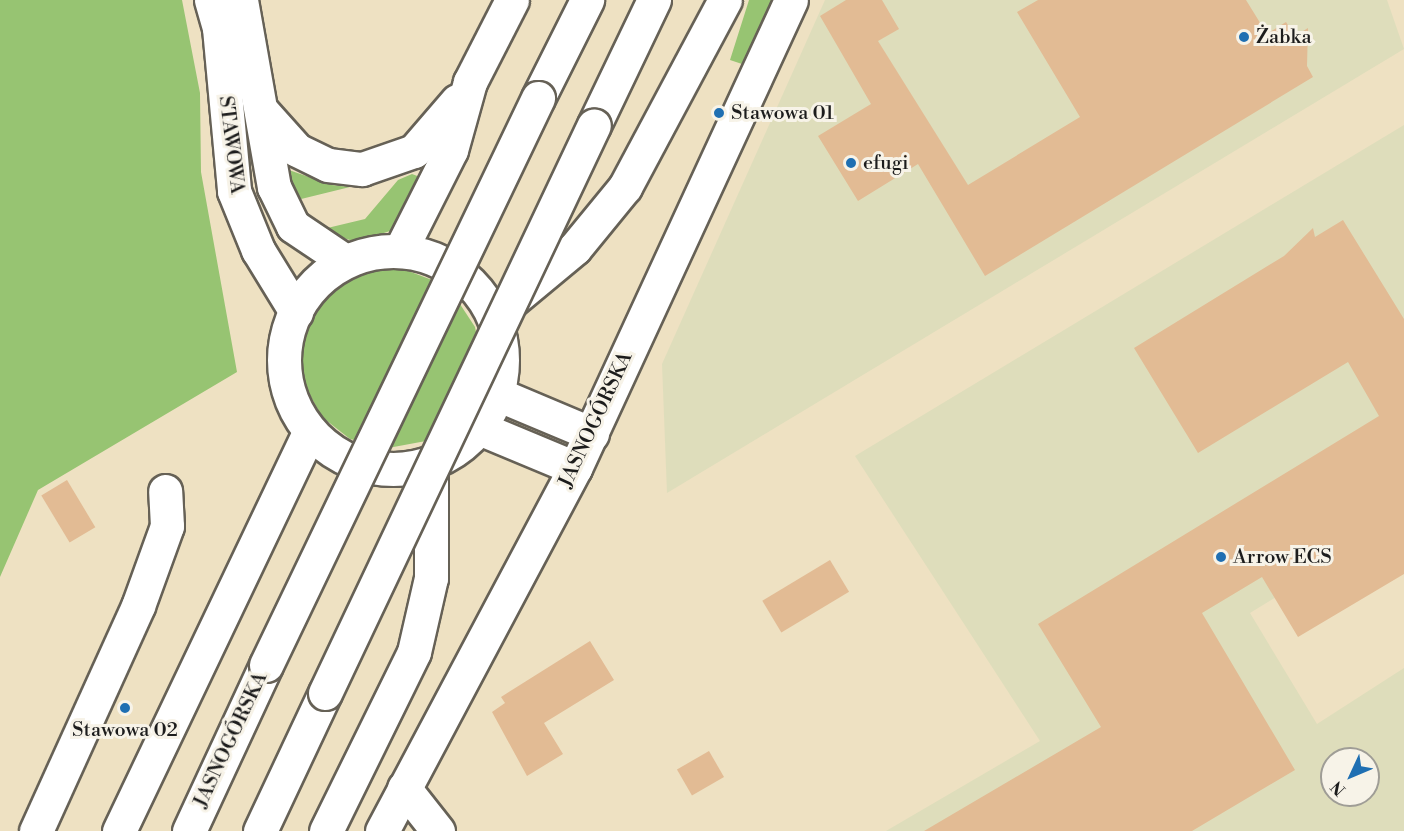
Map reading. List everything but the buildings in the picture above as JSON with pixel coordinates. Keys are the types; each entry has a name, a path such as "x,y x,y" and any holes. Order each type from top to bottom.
{"street":[{"name":"STAWOWA","path":"212,0 219,28 234,191 258,250 296,312"},
{"name":"STAWOWA","path":"241,0 274,187 293,226 345,261"},
{"path":"400,251 451,150 470,82 512,0"},
{"name":"JASNOGÓRSKA","path":"189,831 266,665 587,0"},
{"path":"260,831 654,0"},
{"path":"493,315 575,248 625,187 725,0"},
{"name":"JASNOGÓRSKA","path":"382,831 592,434 790,0"},
{"name":"STAWOWA","path":"262,111 297,150 328,165 362,169 398,160 424,143 470,82"},
{"path":"382,250 400,251 455,270 493,315 502,362 497,394 479,428 431,463 398,470 365,466 335,453 310,431 289,397 285,369 286,342 296,312 314,285 345,261 382,250"},
{"path":"497,394 592,434"},
{"path":"479,428 575,468"},
{"path":"119,831 310,431"},
{"path":"326,831 414,652 431,578 431,463"},
{"path":"36,831 138,606 167,526 165,491"},
{"path":"404,788 438,831"}],"shaded area":[{"path":"825,0 1387,0 1404,49 667,493 662,364"},
{"path":"1404,125 1404,518 1250,613 1317,724 1404,668 1404,831 886,831 1040,741 855,456"}],"green space":[{"path":"0,0 182,0 200,93 201,172 237,372 38,490 0,577"},
{"path":"749,0 774,0 734,88 742,64 730,60"},
{"path":"286,169 332,185 350,187 293,201"},
{"path":"412,174 420,177 400,222 390,231 356,242 319,230 365,219 398,180"},
{"path":"403,269 440,283 454,295 475,327 479,346 426,441 388,448 350,439 322,417 305,386 301,351 310,317 333,289 366,272"}],"place":[{"name":"Żabka","path":"1244,37"},
{"name":"Stawowa 01","path":"719,113"},
{"name":"efugi","path":"851,163"},
{"name":"Arrow ECS","path":"1221,557"},
{"name":"Stawowa 02","path":"125,708"}]}
